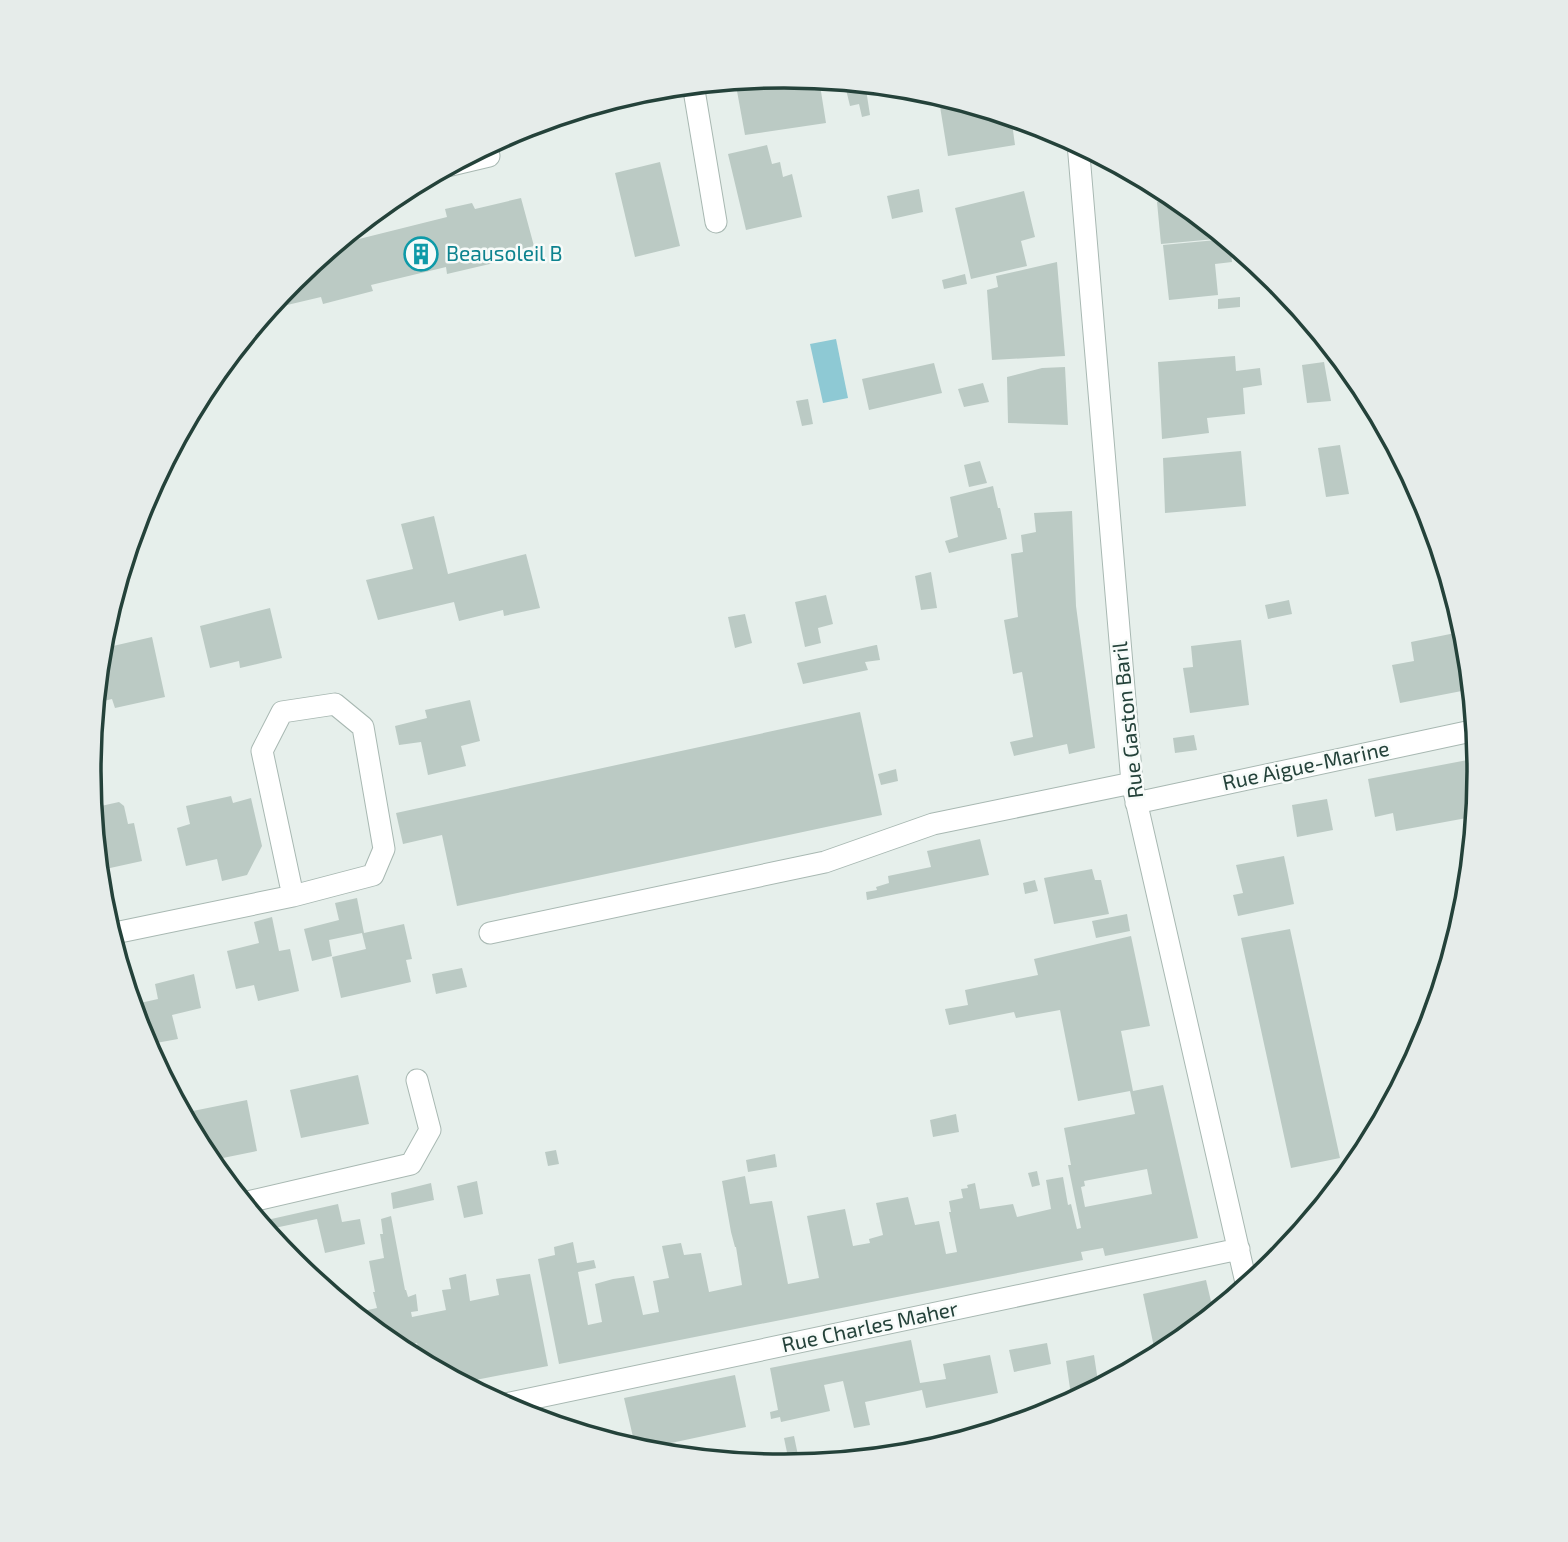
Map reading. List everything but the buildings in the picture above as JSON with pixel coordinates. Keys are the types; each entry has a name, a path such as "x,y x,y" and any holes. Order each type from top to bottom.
{"street":[{"path":"695,93 716,222"},
{"name":"Rue Gaston Baril","path":"1079,155 1134,793 1245,1276"},
{"path":"484,157 489,156"},
{"path":"120,932 293,896 373,875 384,849 363,727 335,704 282,712 262,751 293,896"},
{"name":"Rue Aigue-Marine","path":"490,933 825,862 933,824 1134,793 1466,732"},
{"path":"253,1201 411,1164 430,1130 417,1080"},
{"name":"Rue Charles Maher","path":"520,1401 1239,1249"}],"water":[{"path":"836,339 848,398 823,403 810,344"}],"place":[{"name":"Beausoleil B","path":"421,254"}]}
